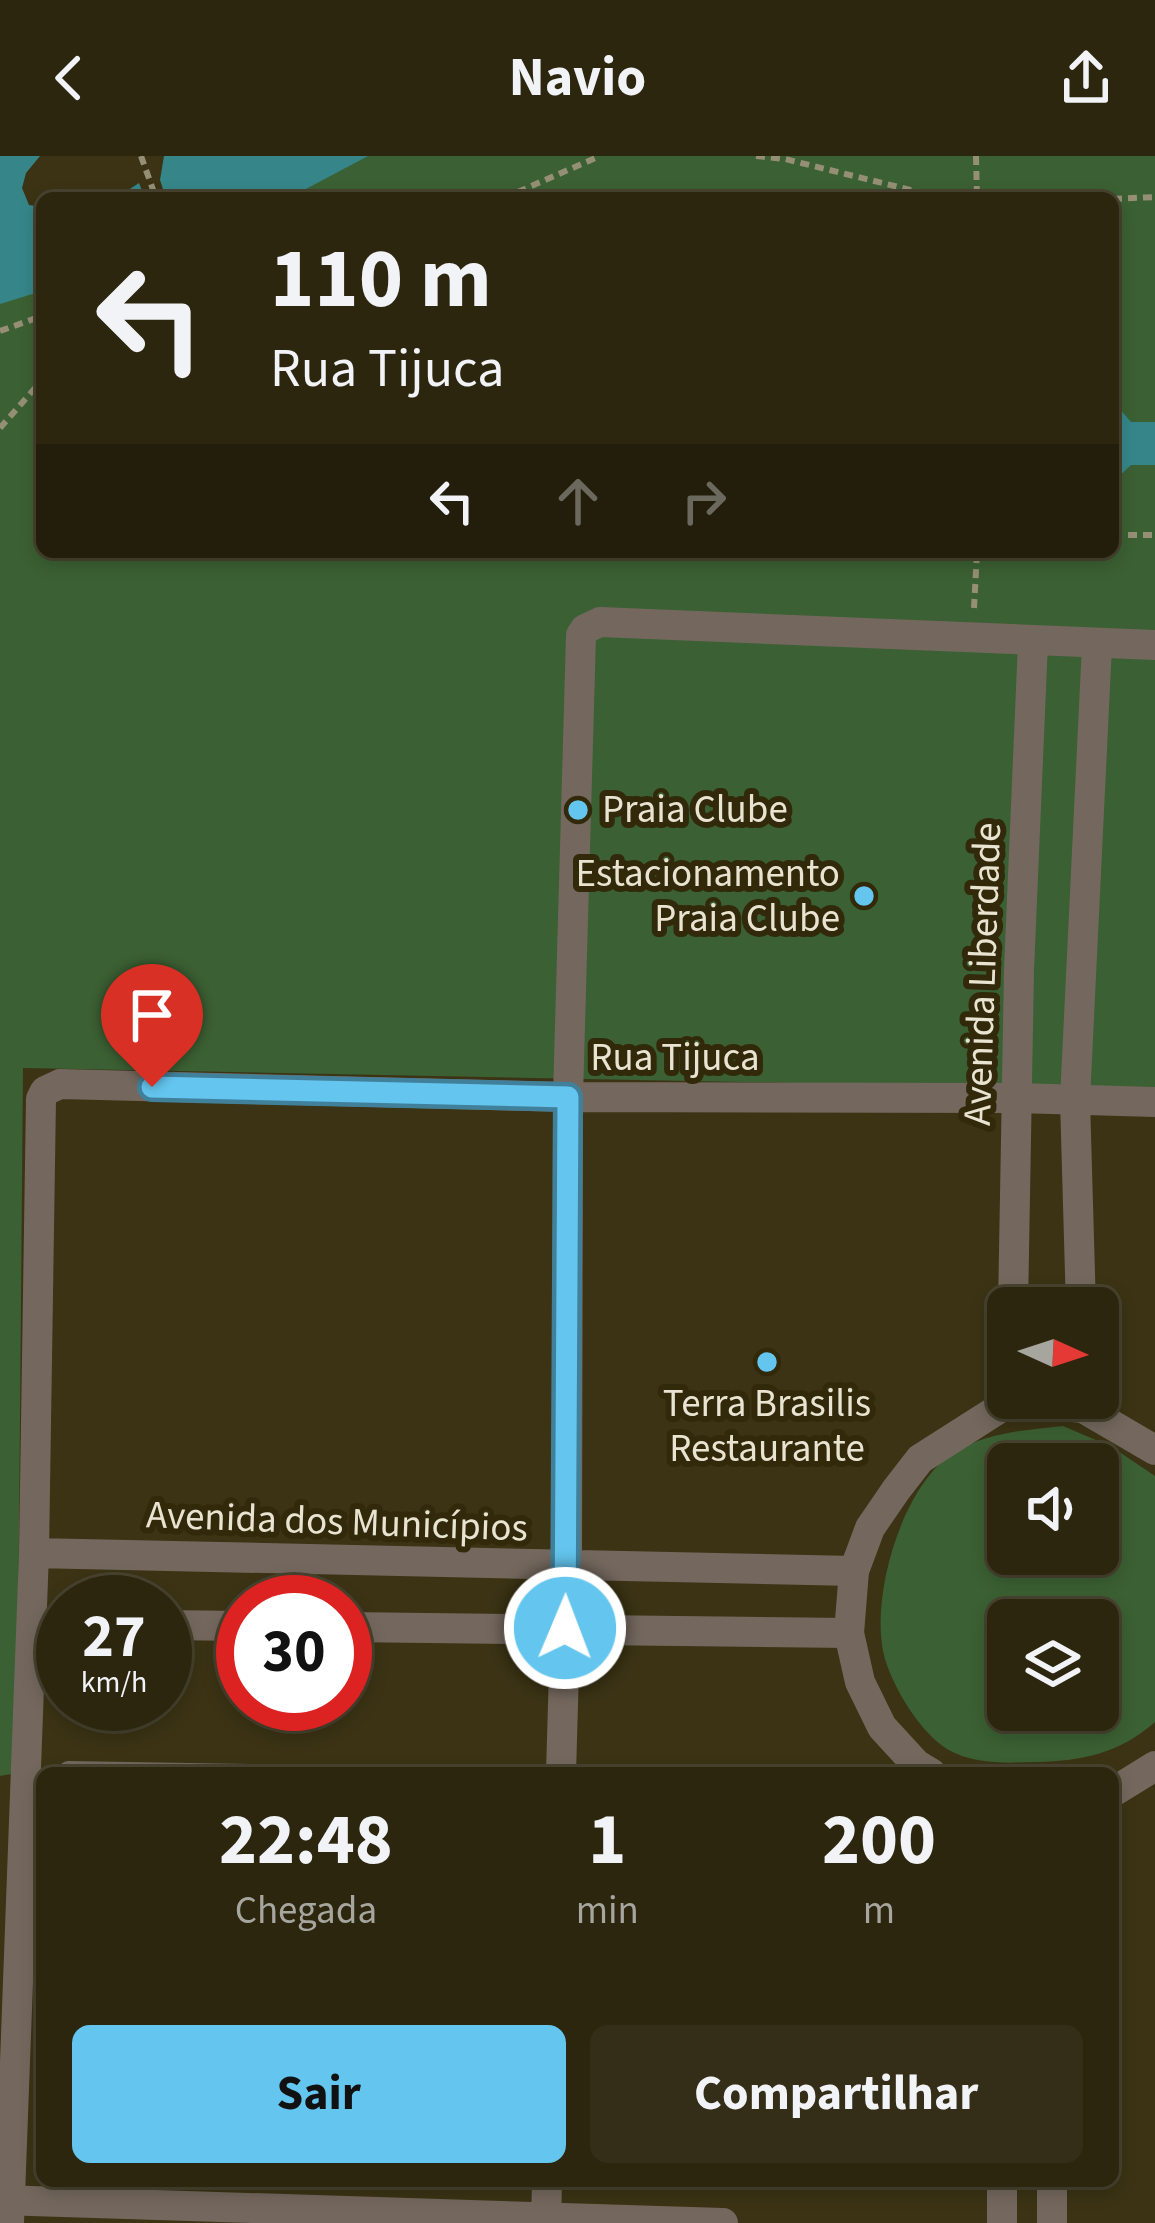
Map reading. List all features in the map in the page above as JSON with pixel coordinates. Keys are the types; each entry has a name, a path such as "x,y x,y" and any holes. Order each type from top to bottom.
{"street":[{"path":"561,1767 567,1568 568,1097 581,635 600,622 1155,645"},
{"name":"Avenida Liberdade","path":"1013,1287 1033,642"},
{"path":"1080,1287 1075,1100 1096,645"},
{"name":"Rua Tijuca","path":"34,1553 41,1099 51,1086 1155,1102"},
{"path":"921,1767 882,1727 860,1682 849,1633 854,1571 870,1528 920,1459 987,1415"},
{"path":"1108,1419 1155,1450"},
{"path":"34,1553 38,1575"},
{"name":"Avenida dos Municípios","path":"34,1553 854,1571"},
{"path":"297,1560 297,1575"},
{"path":"372,1627 849,1633"},
{"path":"36,1682 11,1817 7,2208 723,2223"},
{"path":"1119,1788 1155,1766"},
{"path":"546,2221 547,2187"},
{"path":"1002,2187 1002,2223"},
{"path":"1052,2187 1052,2223"}],"path":[{"path":"141,156 154,192"},
{"path":"518,192 600,156"},
{"path":"756,156 919,192"},
{"path":"976,156 976,192"},
{"path":"1119,200 1155,197"},
{"path":"0,331 36,318"},
{"path":"0,428 36,387"},
{"path":"1119,535 1155,535"},
{"path":"973,639 977,558"}],"green space":[{"name":"Praia Clube","path":"0,156 1155,156 1155,1090 23,1068 17,1773 0,1776"},
{"path":"1063,1426 1103,1443 987,1443 987,1575 1119,1575 1119,1452 1155,1476 1155,1722 1114,1748 1085,1757 991,1762 947,1749 909,1709 885,1659 881,1607 905,1516 937,1467 956,1451 1008,1433"}],"water":[{"path":"0,156 368,156 300,192 36,192 36,293 0,304"},
{"path":"1119,408 1131,422 1155,422 1155,465 1131,465 1119,476"}],"pier":[{"path":"40,156 164,156 160,180 164,192 143,192 139,183 125,192 36,192 36,206 29,205 22,188 26,173"}],"place":[{"name":"Praia Clube","path":"578,810"},
{"name":"Estacionamento Praia Clube","path":"864,896"},
{"name":"Terra Brasilis Restaurante","path":"767,1362"}],"route":[{"path":"152,1087 568,1097 565,1628"}]}
